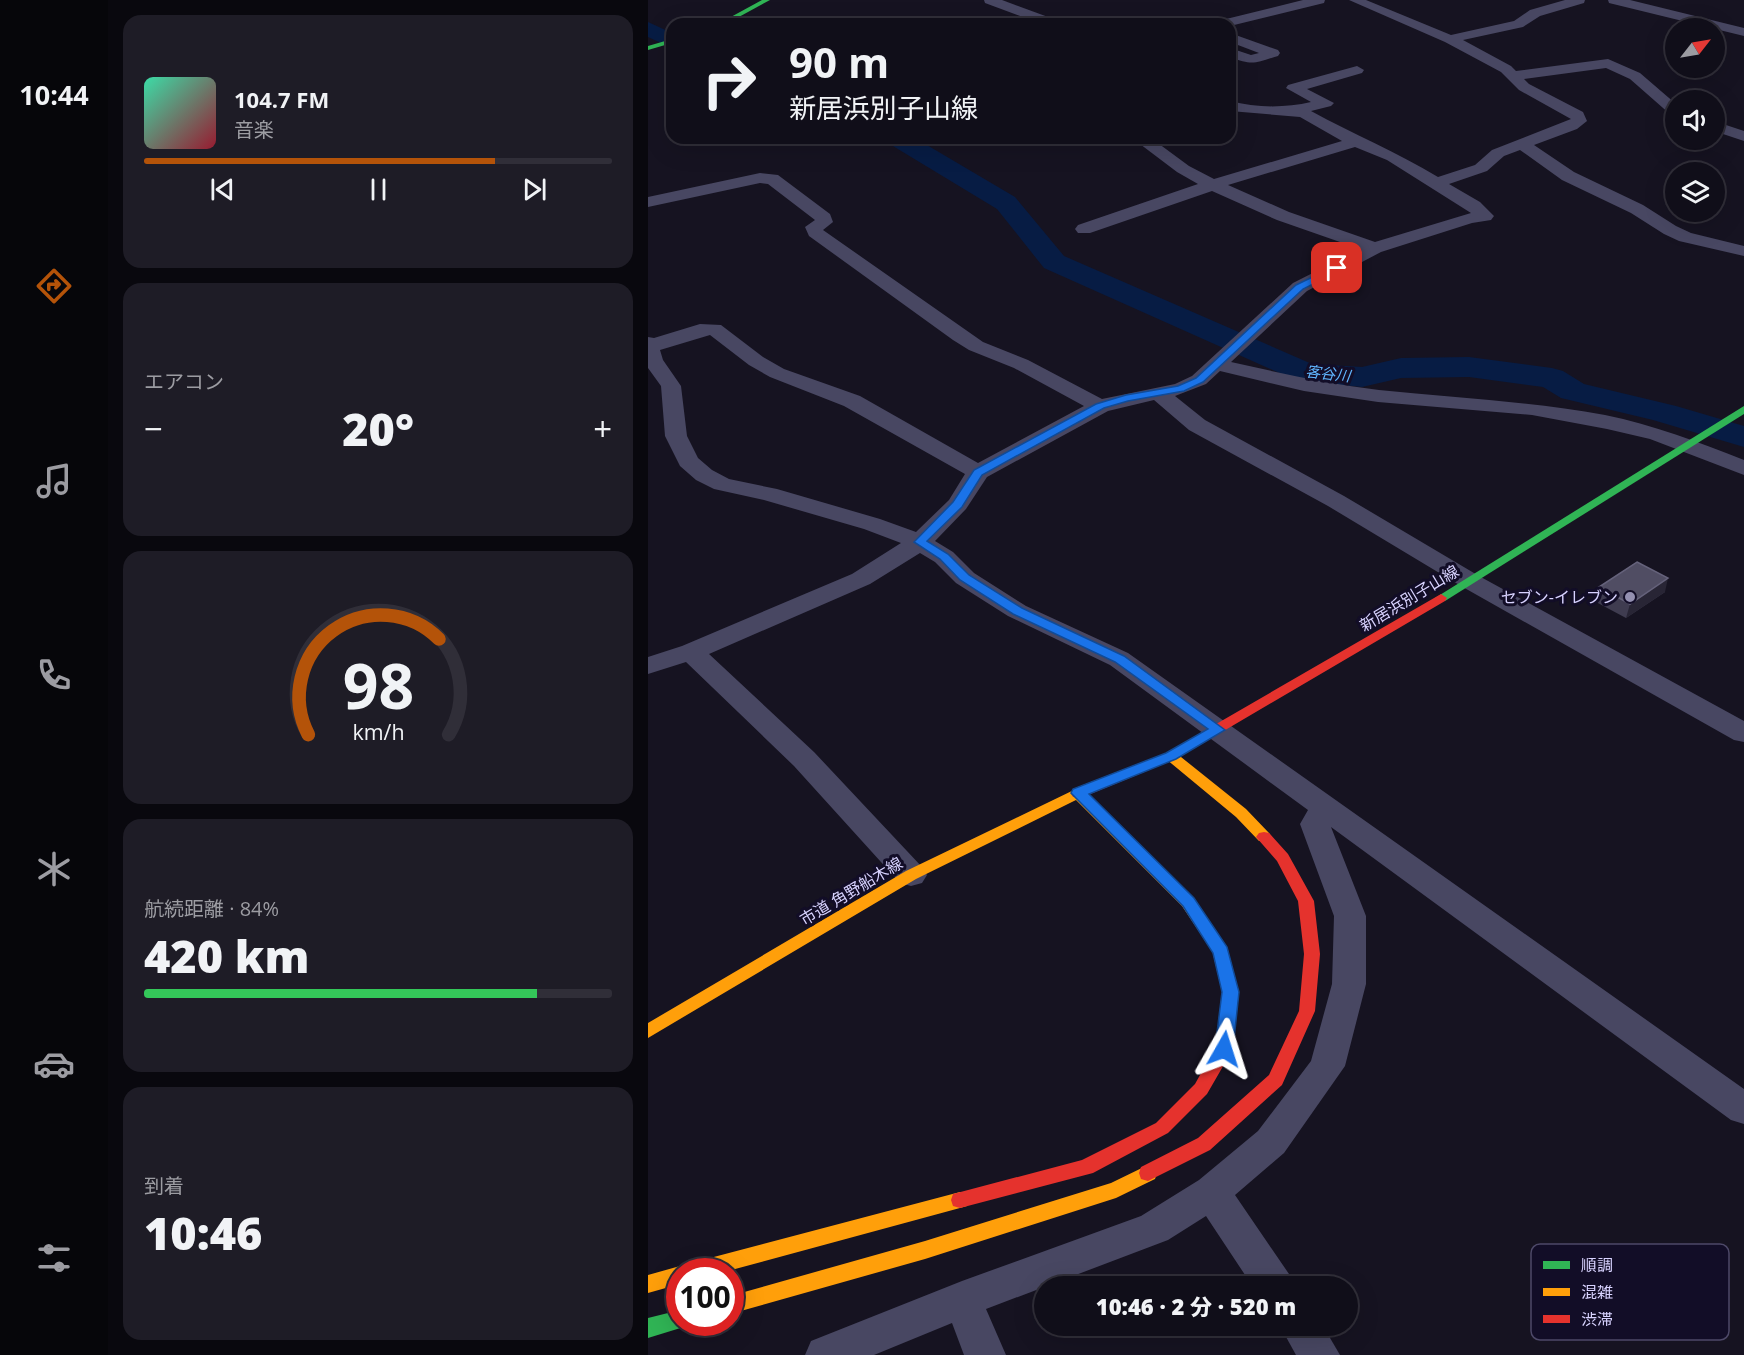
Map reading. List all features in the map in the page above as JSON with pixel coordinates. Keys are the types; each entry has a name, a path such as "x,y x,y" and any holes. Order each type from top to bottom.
{"main road":[{"path":"732,18 767,0"},
{"path":"648,48 666,42"},
{"name":"新居浜別子山線","path":"1078,793 1171,756 1218,730 1470,581 1743,410"},
{"path":"744,1301 925,1250 1116,1190 1204,1144 1276,1080 1307,1011 1312,954 1306,901 1283,858 1241,813 1171,756"},
{"path":"744,1258 1086,1167 1162,1128 1201,1089 1224,1049 1230,992 1221,952 1188,902 1078,793"},
{"name":"市道 角野船木線","path":"648,1031 910,875 1078,793"},
{"path":"648,1284 666,1279"},
{"path":"648,1328 666,1323"}],"street":[{"path":"990,0 1038,18"},
{"path":"1268,0 1288,8"},
{"path":"1236,21 1319,0"},
{"path":"1355,0 1450,39 1506,69 1524,87 1578,115 1579,121 1498,153 1481,168 1436,183"},
{"path":"1450,39 1518,24 1535,13 1579,0"},
{"path":"1624,1 1744,32"},
{"path":"1236,39 1273,54 1250,60 1236,54"},
{"path":"1513,76 1608,63 1635,76 1665,102"},
{"path":"1292,111 1326,103 1293,88 1357,70"},
{"path":"648,666 691,652 861,579 920,542 958,504 978,472 1100,406 1126,398 1180,388 1199,380 1300,287 1375,249 1470,218 1485,216 1474,206 1393,157 1356,142 1305,114 1236,107"},
{"path":"1725,130 1744,136"},
{"path":"1084,229 1212,185 1356,142"},
{"path":"1150,144 1183,169 1212,185 1256,202 1283,216 1375,249"},
{"path":"1523,145 1568,176 1637,209 1670,230 1685,237 1744,251"},
{"path":"648,202 760,178 772,179 824,218 824,222 814,227 815,232 960,336 976,346 1021,364 1100,406"},
{"path":"978,472 852,400 777,373 756,361 714,329 700,330 648,345 653,360 671,386 676,436 688,461 704,475 722,484 769,494 872,524 920,542 944,557 964,578 1017,611 1119,659 1744,1109"},
{"path":"1217,363 1304,386 1378,396 1553,413 1693,442 1744,468"},
{"path":"1159,393 1197,425 1336,501 1470,581 1744,733"},
{"path":"691,652 804,759 910,875"},
{"path":"826,1355 962,1300 1154,1228 1212,1191 1271,1142 1327,1066 1350,984 1350,916 1315,824 1324,808"},
{"path":"1212,1191 1268,1276"},
{"path":"962,1300 985,1355"},
{"path":"1307,1336 1319,1355"}],"building":[{"path":"1637,562 1668,578 1630,604 1599,587"}],"waterway":[{"name":"客谷川","path":"648,28 666,38"},
{"name":"客谷川","path":"907,144 1006,203 1054,262 1306,373 1362,377 1401,368 1469,367 1552,378 1573,391 1664,413 1744,437"}],"traffic: fast":[{"path":"732,18 767,0"},
{"path":"648,48 666,43"},
{"path":"1441,598 1744,409"},
{"path":"648,1328 666,1323"}],"traffic: slow":[{"path":"1171,756 1241,813 1264,837"},
{"path":"648,1031 911,875 1078,793"},
{"path":"1078,793 1188,902 1220,950"},
{"path":"744,1301 925,1250 1116,1190 1148,1173"},
{"path":"743,1258 960,1200"},
{"path":"648,1284 666,1279"}],"traffic: jam":[{"path":"1078,793 1171,756 1441,598"},
{"path":"1148,1173 1204,1144 1276,1080 1307,1011 1312,954 1306,901 1283,858 1264,837"},
{"path":"960,1200 1086,1167 1162,1128 1201,1089 1224,1049 1230,992 1220,950"}],"place":[{"name":"セブン-イレブン","path":"1630,597"}],"route":[{"path":"1224,1049 1230,992 1221,952 1188,902 1122,834 1078,793 1171,756 1218,730 1119,659 1017,611 964,578 944,557 920,542 958,504 978,472 1100,406 1126,398 1180,388 1199,380 1272,310 1300,287 1337,268"}]}
